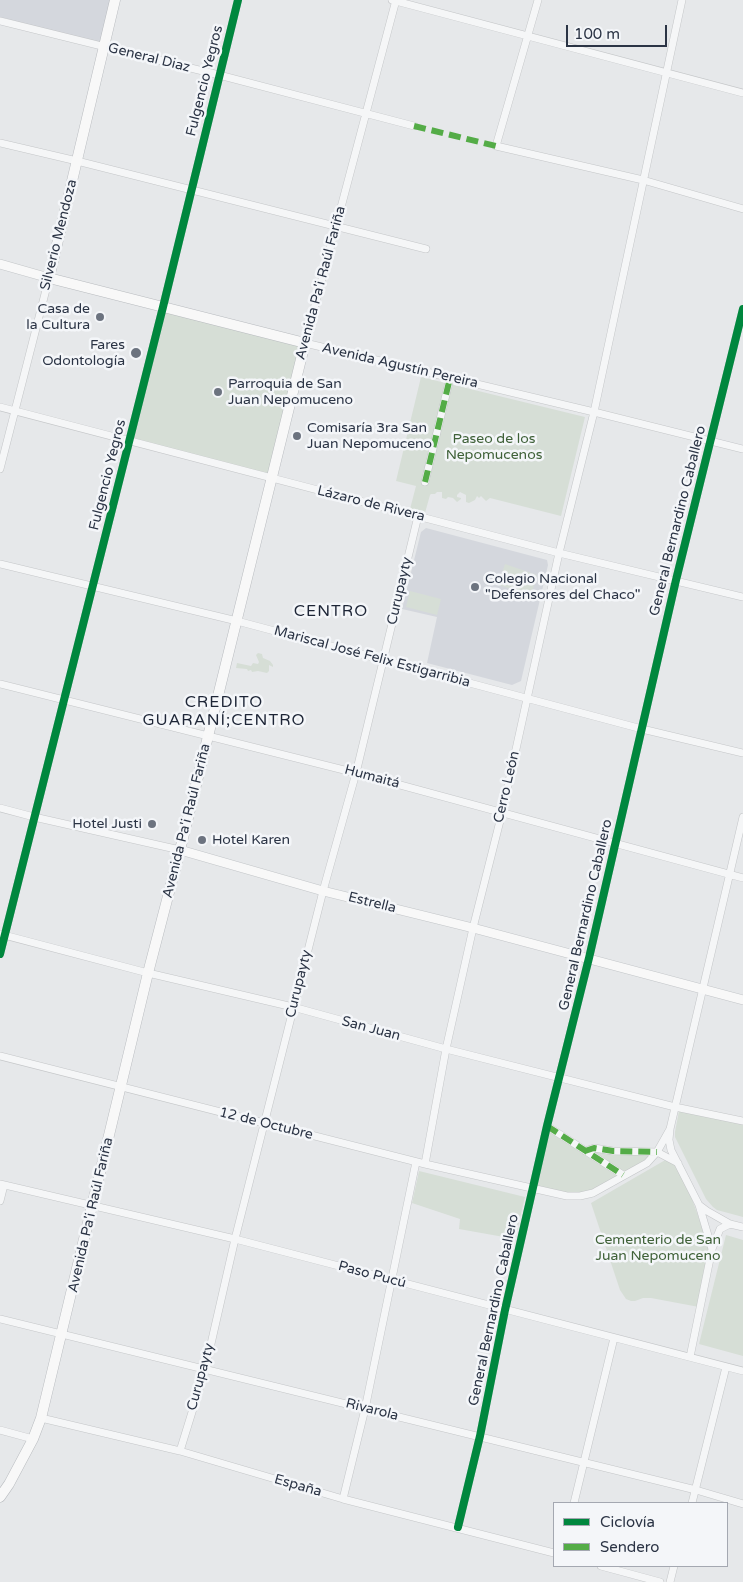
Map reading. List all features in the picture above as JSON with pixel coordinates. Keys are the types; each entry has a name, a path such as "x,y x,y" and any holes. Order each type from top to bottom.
{"highway":[{"name":"Silverio Mendoza","path":"49,278 115,0"},
{"name":"Avenida Agustín Pereira","path":"49,278 305,343"},
{"name":"Avenida Pa'i Raúl Fariña","path":"0,1497 33,1439 41,1418 148,973 209,735 305,343"}],"main road":[{"name":"Avenida Agustín Pereira","path":"0,264 49,278"},
{"name":"Estrella","path":"180,850 323,891 589,958 743,1000"}],"street":[{"name":"Fulgencio Yegros","path":"0,954 2,935 65,700 238,0"},
{"path":"395,0 743,93"},
{"name":"Avenida Pa'i Raúl Fariña","path":"305,343 395,0"},
{"path":"538,0 496,146 643,180 743,209"},
{"name":"Cerro León","path":"425,1164 446,1049 473,928 502,813 559,553 594,412 682,0"},
{"name":"General Diaz","path":"0,21 414,126"},
{"path":"0,143 426,250"},
{"name":"Silverio Mendoza","path":"0,469 49,278"},
{"name":"General Bernardino Caballero","path":"458,1528 480,1436 504,1310 547,1126 589,958 676,580 740,332 743,309"},
{"name":"Avenida Agustín Pereira","path":"305,343 743,449"},
{"path":"425,482 450,378"},
{"name":"Lázaro de Rivera","path":"0,407 559,553 743,597"},
{"name":"Curupayty","path":"180,1451 205,1370 235,1239 323,891 356,772 418,516"},
{"name":"Mariscal José Felix Estigarribia","path":"0,564 237,621 642,729 743,753"},
{"name":"Humaitá","path":"0,684 356,772 743,878"},
{"name":"Estrella","path":"0,808 180,850"},
{"path":"712,1249 699,1205 678,1164 669,1140 743,816"},
{"name":"San Juan","path":"2,935 148,973 293,1007 559,1078 676,1107 743,1121"},
{"name":"12 de Octubre","path":"0,1056 416,1162 568,1196 593,1193 647,1162 657,1152"},
{"path":"547,1126 623,1175"},
{"path":"657,1152 670,1129"},
{"path":"585,1151 594,1148 613,1151 657,1152 678,1164"},
{"path":"343,1499 365,1409 416,1162"},
{"path":"0,1202 2,1185"},
{"name":"Paso Pucú","path":"2,1185 235,1239 743,1371"},
{"path":"699,1205 730,1224 743,1227"},
{"path":"690,1358 712,1249 720,1229 730,1224"},
{"name":"Rivarola","path":"0,1319 480,1436 696,1490 743,1504"},
{"path":"574,1502 614,1338"},
{"path":"692,1502 726,1367"},
{"name":"España","path":"41,1418 180,1451 343,1499 553,1553"},
{"path":"0,1430 33,1439"},
{"path":"605,1567 660,1582"},
{"path":"670,1582 674,1567"}],"shaded area":[{"path":"0,0 114,0 103,45 0,17"},
{"name":"Colegio Nacional \"Defensores del Chaco\"","path":"426,528 547,560 548,565 521,681 512,685 427,663 437,617 402,609 421,532"}],"green space":[{"path":"164,308 303,344 270,477 131,440"},
{"name":"Paseo de los Nepomucenos","path":"421,377 585,417 561,516 490,498 486,501 481,496 479,498 477,496 475,500 469,503 466,502 466,495 460,492 457,497 461,499 457,502 453,498 442,498 442,492 431,494 425,513 410,509 416,486 396,481"},
{"path":"505,564 537,575 531,595 498,585"},
{"path":"410,591 441,599 437,615 406,607"},
{"path":"258,653 262,654 263,658 270,661 273,665 273,667 269,665 267,673 236,668 237,663 251,666 253,663 258,664 256,655"},
{"path":"679,1111 743,1123 743,1217 717,1210 706,1199 675,1137"},
{"path":"547,1126 585,1151 657,1152 647,1163 580,1196 533,1188"},
{"name":"Cementerio de San Juan Nepomuceno","path":"667,1159 679,1163 710,1249 699,1307 651,1298 635,1301 626,1299 620,1290 591,1203"},
{"path":"419,1171 525,1197 515,1239 459,1229 460,1219 412,1203"},
{"path":"726,1235 743,1240 743,1356 699,1344"}],"marked path":[{"path":"414,126 496,146"},
{"path":"425,482 450,378"},
{"path":"547,1126 623,1175"},
{"path":"585,1151 594,1148 613,1151 657,1152"}],"cycle path":[{"path":"0,954 163,307 238,0"},
{"path":"458,1527 480,1436 505,1310 547,1126 589,958 676,580 743,309"}],"place":[{"name":"Casa de la Cultura","path":"100,317"},
{"name":"Fares Odontología","path":"136,353"},
{"name":"Parroquia de San Juan Nepomuceno","path":"218,392"},
{"name":"Comisaría 3ra San Juan Nepomuceno","path":"297,436"},
{"name":"Colegio Nacional \"Defensores del Chaco\"","path":"475,587"},
{"name":"Hotel Justi","path":"152,824"},
{"name":"Hotel Karen","path":"202,840"}],"district":[{"name":"CENTRO","path":"331,612"},
{"name":"CREDITO GUARANÍ;CENTRO","path":"224,712"}]}
